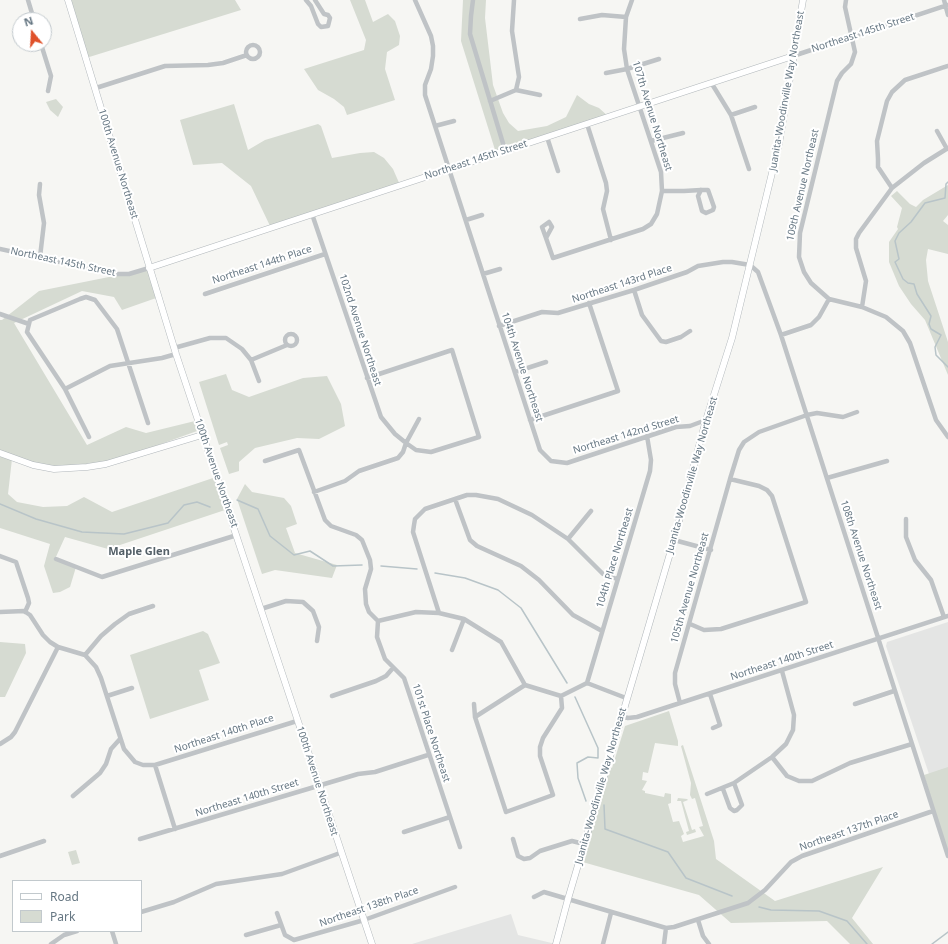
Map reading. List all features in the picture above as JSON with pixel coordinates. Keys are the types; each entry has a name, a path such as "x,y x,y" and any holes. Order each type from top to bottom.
{"main road":[{"name":"100th Avenue Northeast","path":"68,0 175,351 237,535 340,853 372,944"},
{"name":"Juanita-Woodinville Way Northeast","path":"556,944 626,698 674,540 706,420 732,338 779,144 803,0"},
{"name":"Northeast 145th Street","path":"150,268 506,150 712,84 793,56"},
{"path":"0,454 33,465 54,469 87,467 106,464 202,434"}],"street":[{"path":"28,0 32,12"},
{"path":"306,0 311,6 318,24 321,27 328,26 330,18 328,15 324,14 315,0"},
{"name":"104th Avenue Northeast","path":"416,0 431,36 433,56 431,69 425,85 425,95 448,170 466,220 540,450 551,461"},
{"path":"473,0 470,16 470,34 506,150"},
{"path":"514,0 512,31 518,77 516,90"},
{"name":"107th Avenue Northeast","path":"611,240 643,229 651,224 656,214 662,191 661,172 627,70 624,49 626,17 632,0"},
{"name":"109th Avenue Northeast","path":"846,0 845,6 855,52 851,64 837,81 798,243 799,257 804,272 811,283 829,299 862,308 886,317 903,331 910,343 936,420 948,437"},
{"path":"944,0 947,6 948,15"},
{"name":"Northeast 145th Street","path":"793,56 947,6"},
{"path":"580,19 602,15 626,17"},
{"path":"44,52 51,76 48,91"},
{"path":"96,88 165,66 208,65 223,63 246,55"},
{"path":"606,73 627,70 659,59"},
{"path":"892,188 878,167 877,141 887,101 892,92 905,80 948,66"},
{"path":"712,84 731,115 749,169"},
{"path":"490,100 516,90 540,95"},
{"path":"731,115 755,107"},
{"path":"435,126 454,121"},
{"path":"546,238 554,258 611,240 603,209 607,191 606,183 588,124"},
{"path":"862,308 866,281 856,248 856,239 892,188 924,163 947,149 938,131"},
{"path":"651,141 683,132"},
{"path":"547,137 558,171"},
{"path":"40,184 39,195 44,223 40,258"},
{"path":"662,191 701,190 708,190 714,207 713,210 706,213 702,211 698,196 701,190"},
{"name":"102nd Avenue Northeast","path":"312,214 367,378 381,417 395,434 416,450 431,452 479,437 452,350 367,378"},
{"path":"466,220 482,215"},
{"name":"Northeast 145th Street","path":"0,249 115,274 129,274 150,268"},
{"name":"Northeast 144th Place","path":"205,294 325,254"},
{"name":"Northeast 143rd Place","path":"499,326 542,312 558,313 634,290 687,272 698,266 723,262 750,265"},
{"name":"108th Avenue Northeast","path":"750,265 758,272 764,285 781,335 948,856"},
{"path":"483,274 500,269"},
{"path":"634,290 642,315 661,341 666,342 681,338 690,331"},
{"path":"89,437 65,389 27,332 30,320 80,299 91,298 95,300 117,329 148,423"},
{"path":"781,335 811,325 819,317 829,299"},
{"path":"530,420 618,391 589,303"},
{"path":"0,314 29,324"},
{"path":"65,389 110,366 162,358 175,351 210,338 219,337 234,342 242,349 251,360 259,381"},
{"path":"251,360 287,345"},
{"path":"515,372 546,362"},
{"path":"690,624 704,630 721,629 806,602 772,496 768,490 759,486 730,479 740,450 744,442 751,436 807,415 817,413 843,417 857,412"},
{"path":"314,492 346,481 359,471 398,458 403,452 406,443 419,419"},
{"name":"Northeast 142nd Street","path":"551,461 568,463 647,436 706,420"},
{"name":"104th Place Northeast","path":"587,683 650,471 651,460 647,436"},
{"path":"265,461 299,450 325,520 331,526 356,535 362,540 370,560 371,569 364,597 369,612 378,621 416,612 439,612 464,619 501,642 525,685 561,696 587,683 626,698"},
{"path":"827,478 887,461"},
{"name":"105th Avenue Northeast","path":"680,703 675,684 676,673 730,479"},
{"path":"439,612 413,532 415,519 425,509 467,495 498,499 532,515 568,539 603,574 618,579"},
{"path":"455,499 470,540 477,546 521,566 538,580 573,616 602,631"},
{"path":"568,539 591,511"},
{"path":"906,519 906,537 912,554 919,566 931,580 946,616"},
{"path":"56,559 102,577 237,535"},
{"path":"674,540 711,550"},
{"path":"0,556 16,562 29,603 25,612"},
{"path":"261,609 286,601 303,602 313,611 319,627 317,641"},
{"path":"85,655 100,636 115,624 129,614 153,606"},
{"path":"0,612 25,612 30,615 43,635 58,647 85,655 96,667 107,696 120,739 129,756 136,762 143,765 155,766 175,829"},
{"name":"Northeast 140th Street","path":"621,716 628,718 637,717 782,671 946,616"},
{"path":"452,650 464,619"},
{"name":"101st Place Northeast","path":"378,621 377,637 381,649 385,659 393,668 400,672 404,678 428,755 460,847"},
{"path":"0,744 11,737 15,732 58,647"},
{"path":"332,696 376,681 386,676 393,668"},
{"path":"707,794 723,789 734,783 772,757 786,744 794,724 793,707 782,671"},
{"path":"475,717 525,685"},
{"path":"107,696 132,688"},
{"path":"855,704 894,691"},
{"path":"710,694 720,725 713,728"},
{"path":"474,704 475,717 506,812 553,795 540,756 540,747 543,738 562,708 561,696"},
{"name":"Northeast 140th Place","path":"155,766 297,721"},
{"path":"73,796 100,773 106,764 111,749 120,739"},
{"path":"772,757 787,776 798,781 812,781 850,763 912,744"},
{"name":"Northeast 140th Street","path":"140,840 319,785 358,774 375,772 428,755"},
{"path":"723,789 732,810 734,811 740,809 742,805 734,783"},
{"name":"Northeast 137th Place","path":"534,897 544,892 666,928 698,920 748,903 765,890 792,862 802,856 933,811"},
{"path":"404,832 450,817"},
{"path":"513,839 518,856 524,859 540,851 572,841 584,844"},
{"path":"0,856 44,841"},
{"path":"142,912 174,902 216,884 282,874 340,853"},
{"path":"528,858 528,864"},
{"name":"Northeast 138th Place","path":"277,913 288,941 364,920 455,887"},
{"path":"603,944 611,913"},
{"path":"698,920 703,936 709,944"},
{"path":"246,935 281,925"},
{"path":"664,944 666,928"},
{"path":"51,944 64,935 74,932"},
{"path":"112,932 116,944"}],"shaded area":[{"path":"948,622 948,768 929,774 886,646 887,642"},
{"path":"511,914 518,935 556,944 412,944"}],"green space":[{"path":"68,0 235,0 241,10 86,58"},
{"path":"350,0 365,0 373,22 388,14 395,21 400,36 399,45 387,52 385,69 395,100 347,115 344,107 334,99 318,90 304,69 364,50 366,40"},
{"path":"463,0 486,0 485,18 493,85 503,113 509,123 518,131 547,126 566,117 577,95 589,104 599,108 609,117 496,153 461,41"},
{"path":"56,99 63,107 58,117 50,110 46,102"},
{"path":"234,104 248,150 265,140 318,124 321,126 332,158 374,152 384,158 393,169 400,185 271,228 251,186 222,163 193,165 180,120"},
{"path":"948,185 948,215 943,221 948,225 948,254 928,249 926,260 928,281 948,342 948,375 925,320 911,304 899,286 889,262 889,242 898,229 897,227 902,208 891,196 897,191 910,204 916,207 923,200"},
{"path":"149,269 159,297 122,310 114,297 82,291 14,323 87,445 126,427 146,433 195,421 197,431 106,464 54,469 12,459 8,494 17,502 43,507 67,506 84,497 112,512 216,477 228,509 108,549 65,537 55,559 76,567 70,587 60,592 53,593 44,566 50,544 0,528 0,320 39,291"},
{"path":"226,374 232,390 249,397 303,378 327,376 341,404 345,426 319,439 297,438 255,448 239,462 239,471 229,474 220,448 228,445 227,442 219,445 199,382"},
{"path":"245,484 252,492 284,498 291,506 297,524 286,528 295,553 337,565 332,578 275,570 262,574 237,499"},
{"path":"203,631 208,634 220,663 199,670 209,700 150,719 130,655"},
{"path":"0,642 25,644 26,653 5,697 0,697"},
{"path":"669,711 678,741 678,746 655,743 648,773 643,772 642,780 647,781 642,790 645,791 645,793 664,797 665,793 671,794 671,803 668,804 673,822 679,821 684,834 681,836 683,842 704,836 699,827 703,826 695,798 692,799 690,795 691,783 681,746 683,745 714,841 716,859 775,901 883,867 852,918 873,944 850,944 827,921 731,923 699,895 579,861 607,766 612,768 625,726"},
{"path":"948,767 948,854 924,775"},
{"path":"678,798 688,800 683,802 692,830 695,829 696,832 687,835 686,832 689,831 681,801 677,801"},
{"path":"76,850 80,863 72,865 68,852"}],"waterway":[{"path":"948,182 946,184 945,198 925,203 911,222 899,233 895,241 899,259 895,262 903,279 908,283 914,284 917,294 931,316 929,324 931,329 941,335 935,347 936,355 948,367"},
{"path":"237,500 258,509 270,536 294,555 310,551 333,566 362,565"},
{"path":"0,504 36,519 82,532 124,534 168,523 184,505 197,502 210,507"},
{"path":"381,566 417,569"},
{"path":"435,573 465,578 498,590 521,608 567,683"},
{"path":"575,697 598,748 598,758 588,757 577,763 578,778 586,801"},
{"path":"604,805 605,829 668,852 686,878 732,896"},
{"path":"759,907 771,910 819,911 847,921 867,944"},
{"path":"932,944 948,932"}],"district":[{"name":"Maple Glen","path":"139,552"}]}
